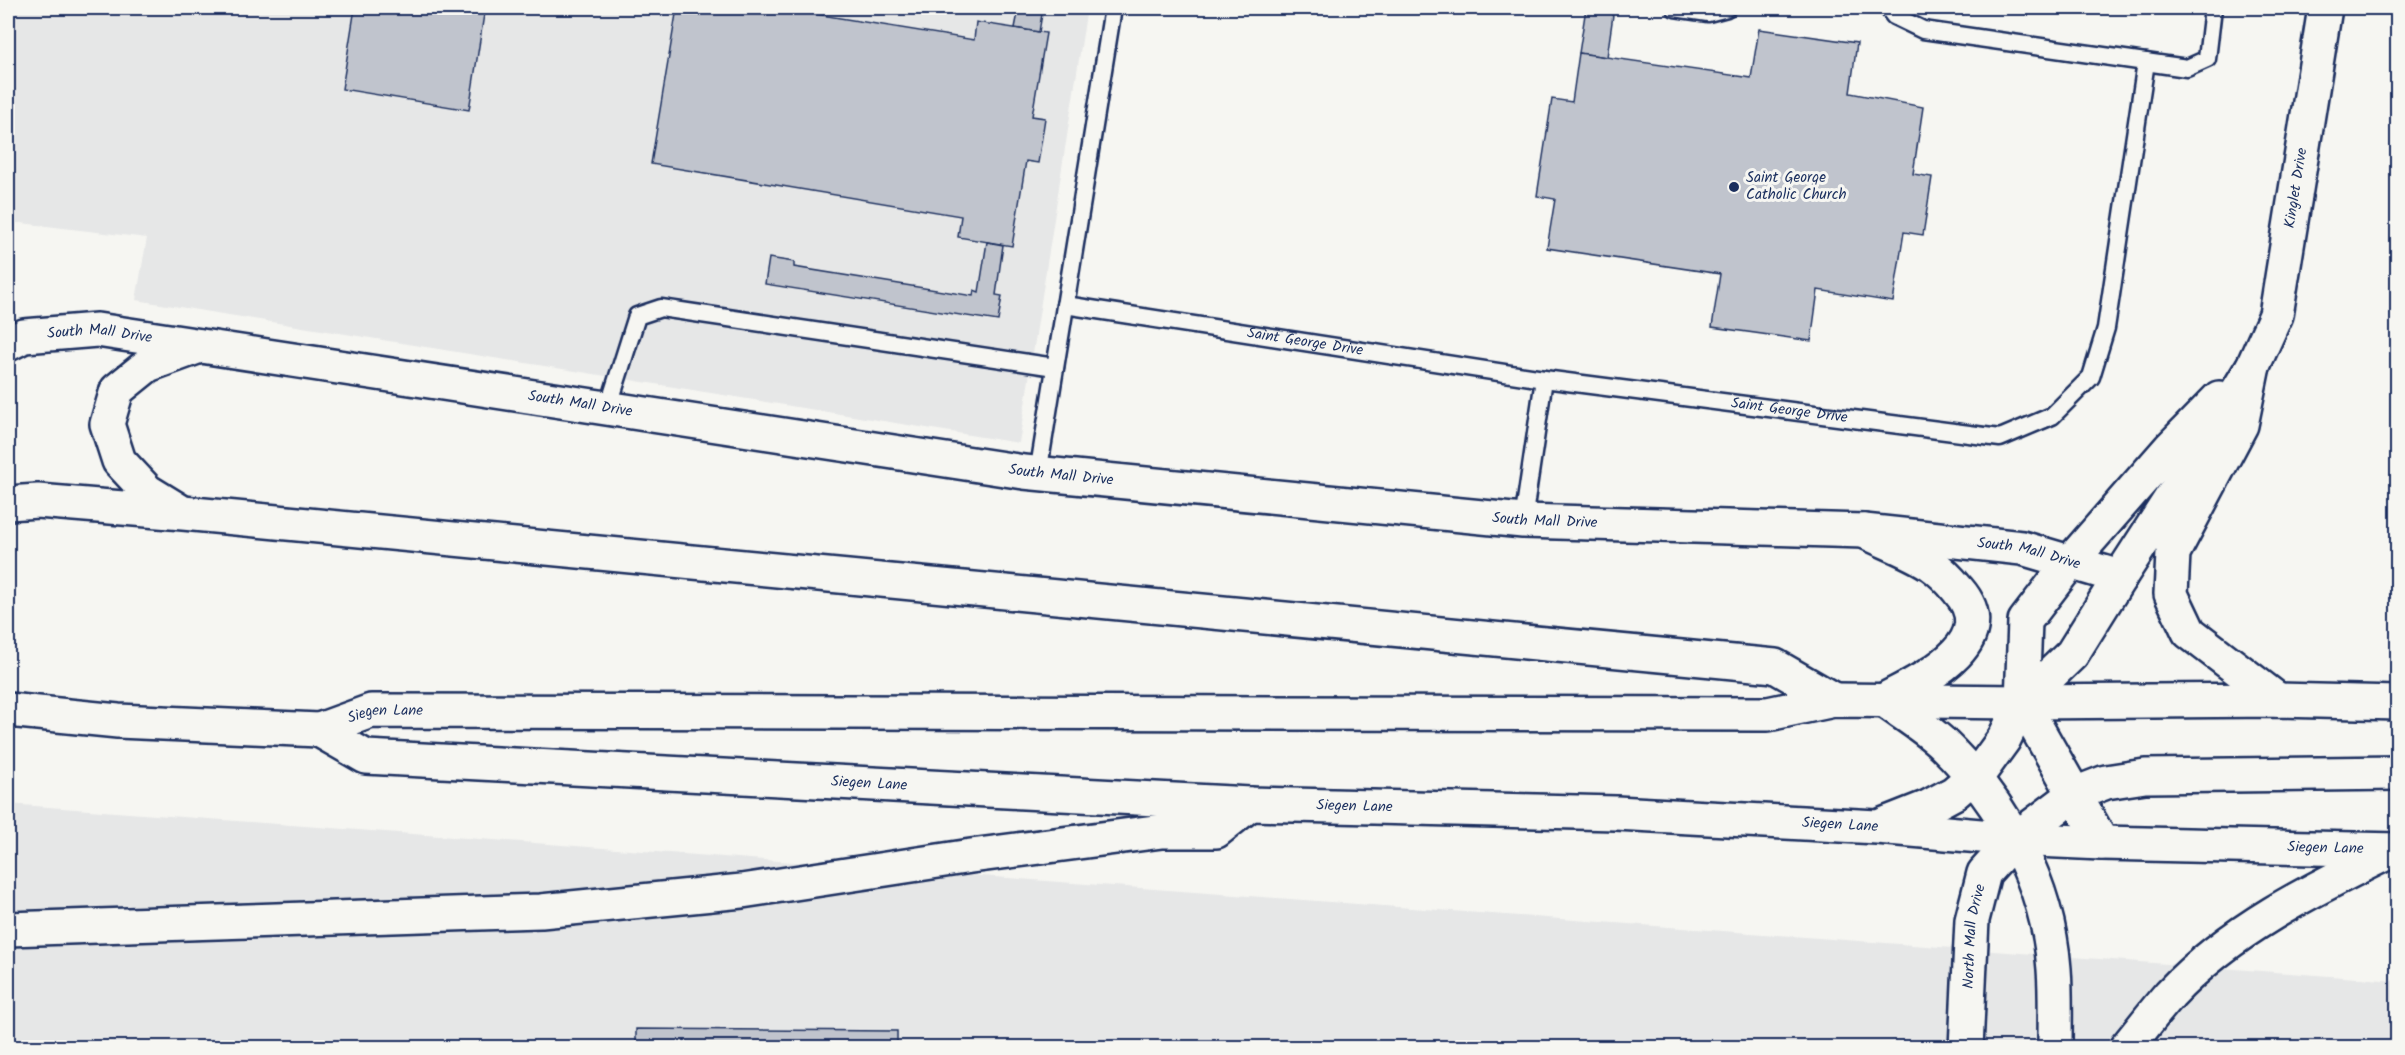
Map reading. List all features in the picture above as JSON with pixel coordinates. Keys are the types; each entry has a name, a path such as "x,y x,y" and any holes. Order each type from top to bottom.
{"main road":[{"name":"Kinglet Drive","path":"2022,702 2072,654 2253,366 2276,315 2325,8"},
{"name":"South Mall Drive","path":"8,344 24,336 97,330 1038,474 1523,521 1864,531 2022,548 2120,577"},
{"path":"183,513 147,491 119,461 107,424 117,390 148,365 200,346"},
{"name":"Kinglet Drive","path":"2022,702 2025,621 2071,561 2170,448 2253,366"},
{"path":"2253,366 2241,425 2173,553 2171,594 2189,632 2278,700"},
{"path":"8,503 38,501 183,513 1775,666 1834,700"},
{"path":"1864,531 1930,564 1947,577 1962,595 1971,620 1970,635 1960,649 1924,680 1884,700 1941,742 1974,777 1994,802 2015,839 2031,874 2045,915 2054,969 2055,1047"},
{"name":"Siegen Lane","path":"8,710 118,721 319,730 370,711 1768,714 1834,700 2022,702 2278,700 2397,703"},
{"path":"1877,826 1928,807 1954,793 1974,777 2004,740 2022,702"},
{"path":"2022,702 2102,843"},
{"name":"Siegen Lane","path":"319,730 366,757 1250,804 1616,813 1877,826 2015,839 2395,850"},
{"name":"North Mall Drive","path":"1966,1047 1972,920 1984,873 2015,839 2075,794 2106,782 2145,776 2397,773"},
{"path":"8,929 541,911 742,891 971,856 1162,831 1216,831 1250,804"},
{"path":"2126,1047 2171,994 2222,949 2297,898 2395,850"}],"lane":[{"path":"1038,474 1113,8"},
{"path":"1675,8 1708,13 1727,8"},
{"path":"1887,8 1894,16 1923,30 2187,68 2207,60 2213,8"},
{"name":"Saint George Drive","path":"1065,305 1544,379 2000,438 2052,416 2091,377 2106,327 2146,62"},
{"path":"608,408 637,316 661,308 1055,367"},
{"path":"1523,521 1544,379"}],"shaded area":[{"path":"8,8 1087,8 1019,443 136,300 147,238 21,223 8,224"},
{"path":"8,804 2397,981 2397,1047 8,1047"}],"building":[{"path":"355,8 485,8 469,110 342,89"},
{"path":"677,8 731,8 757,13 759,8 779,8 974,40 976,22 1046,33 1032,116 1045,118 1038,163 1026,161 1012,246 958,237 961,216 651,164"},
{"path":"1019,8 1043,8 1039,32 1015,28"},
{"path":"1586,8 1614,8 1607,57 1579,53"},
{"name":"Saint George Catholic Church","path":"1759,29 1857,43 1850,93 1923,107 1913,174 1932,177 1923,235 1904,232 1893,302 1818,290 1811,341 1712,327 1720,274 1547,248 1555,199 1537,196 1552,99 1572,102 1579,53 1751,78"},
{"path":"987,242 1003,245 996,295 1002,296 998,321 765,284 769,258 794,262 794,267 973,296 974,290 979,292"},
{"path":"636,1029 897,1031 897,1048 636,1048"}],"place":[{"name":"Saint George Catholic Church","path":"1734,187"}]}
